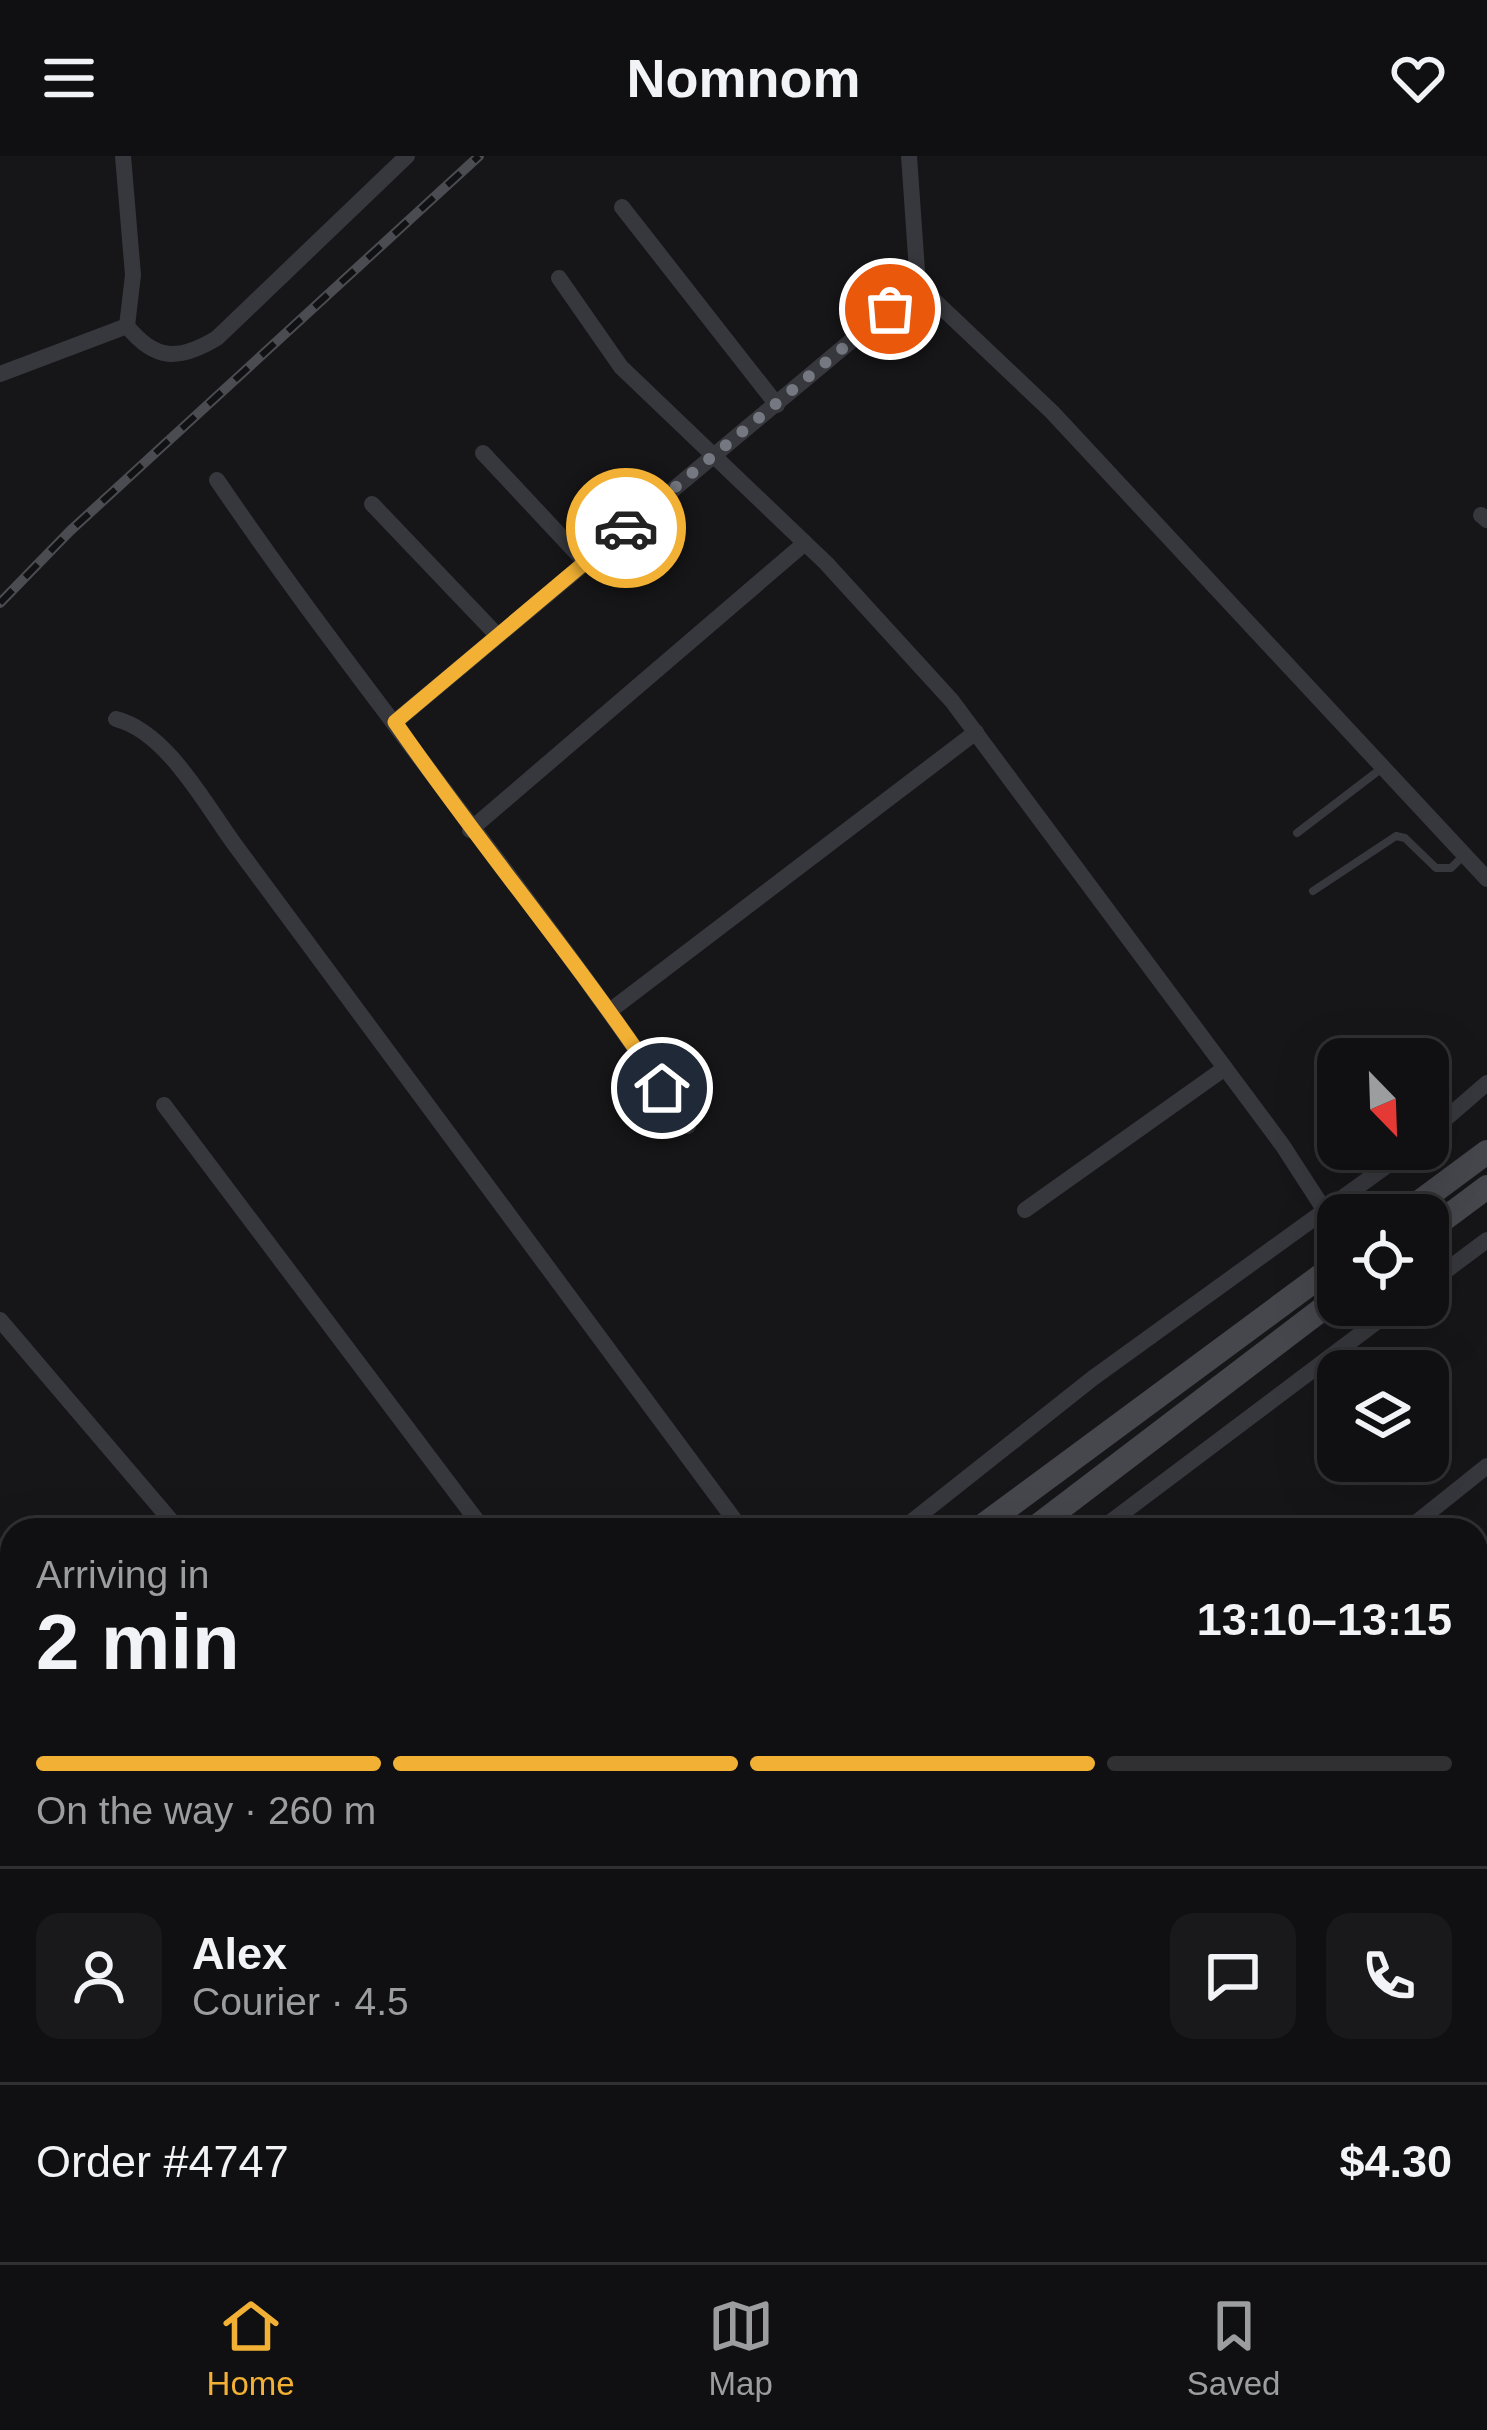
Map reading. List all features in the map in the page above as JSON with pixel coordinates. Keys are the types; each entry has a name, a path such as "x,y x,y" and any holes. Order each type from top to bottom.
{"main road":[{"path":"1430,1194 1487,1152"},
{"path":"1449,1215 1487,1187"},
{"path":"993,1518 1317,1279"},
{"path":"1048,1518 1317,1313"}],"street":[{"path":"123,156 133,275 127,326"},
{"path":"127,326 152,352 168,356 184,355 217,338 407,156"},
{"path":"908,156 918,285 1052,412 1487,879"},
{"path":"622,207 777,405"},
{"path":"559,278 610,354 806,543 976,732 1317,1200"},
{"path":"395,722 918,285"},
{"path":"0,374 127,326"},
{"path":"483,453 585,562"},
{"path":"217,480 470,830 611,1010 688,1126"},
{"path":"371,504 496,634"},
{"path":"470,830 806,543"},
{"path":"116,719 145,733 213,815 733,1518"},
{"path":"611,1010 976,732"},
{"path":"1025,1210 1225,1068"},
{"path":"1449,1116 1487,1083"},
{"path":"164,1105 475,1518"},
{"path":"1348,1194 1381,1170"},
{"path":"916,1518 1093,1378 1317,1217"},
{"path":"1449,1268 1487,1240"},
{"path":"0,1320 169,1518"},
{"path":"1116,1518 1371,1326"},
{"path":"1422,1518 1487,1466"}],"lane":[{"path":"1297,833 1383,767"},
{"path":"1313,891 1396,836 1405,838 1436,868 1450,868 1465,854"}],"railway":[{"path":"0,603 70,531 479,156"}],"way so far":[{"path":"626,528 890,309"}],"route":[{"path":"626,528 395,722 470,830 611,1010 662,1088"}]}
